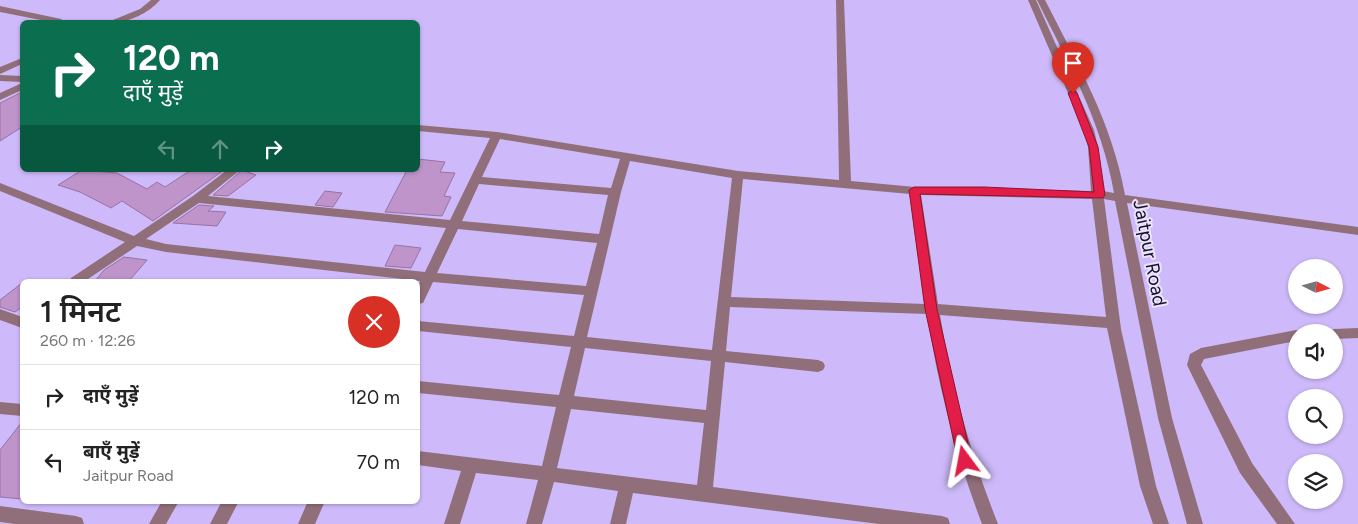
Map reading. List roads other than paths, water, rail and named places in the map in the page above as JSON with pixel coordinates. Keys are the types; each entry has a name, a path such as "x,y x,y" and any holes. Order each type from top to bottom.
{"street":[{"path":"118,20 143,11 156,0"},
{"path":"840,0 845,184"},
{"path":"1032,0 1089,130 1094,147 1100,195 1101,232 1114,323 1148,486 1161,524"},
{"name":"Jaitpur Road","path":"1041,0 1096,110 1114,162 1130,254 1165,418 1195,524"},
{"path":"0,9 52,20"},
{"path":"0,70 20,61"},
{"path":"0,78 20,80"},
{"path":"0,97 20,87"},
{"path":"420,128 497,135 738,175 914,190 984,190 1100,195 1358,232"},
{"path":"420,295 497,135"},
{"path":"534,524 548,474 615,192 626,156"},
{"path":"83,279 231,172"},
{"path":"704,494 738,175"},
{"path":"476,180 615,192"},
{"path":"0,187 134,241 166,248 591,291"},
{"path":"914,190 931,309 965,461 990,524"},
{"path":"197,198 604,239"},
{"path":"724,302 1009,313 1114,323"},
{"path":"0,314 20,322"},
{"path":"420,326 818,366"},
{"path":"1343,334 1358,333"},
{"path":"1287,524 1246,468 1194,365 1195,358 1201,354 1288,338"},
{"path":"420,387 713,417"},
{"path":"0,408 20,410"},
{"path":"420,458 704,494 866,519 942,524"},
{"path":"452,524 471,465"},
{"path":"618,524 627,485"},
{"path":"158,524 169,504"},
{"path":"218,524 228,504"},
{"path":"306,524 316,504"},
{"path":"0,514 76,524"}]}
